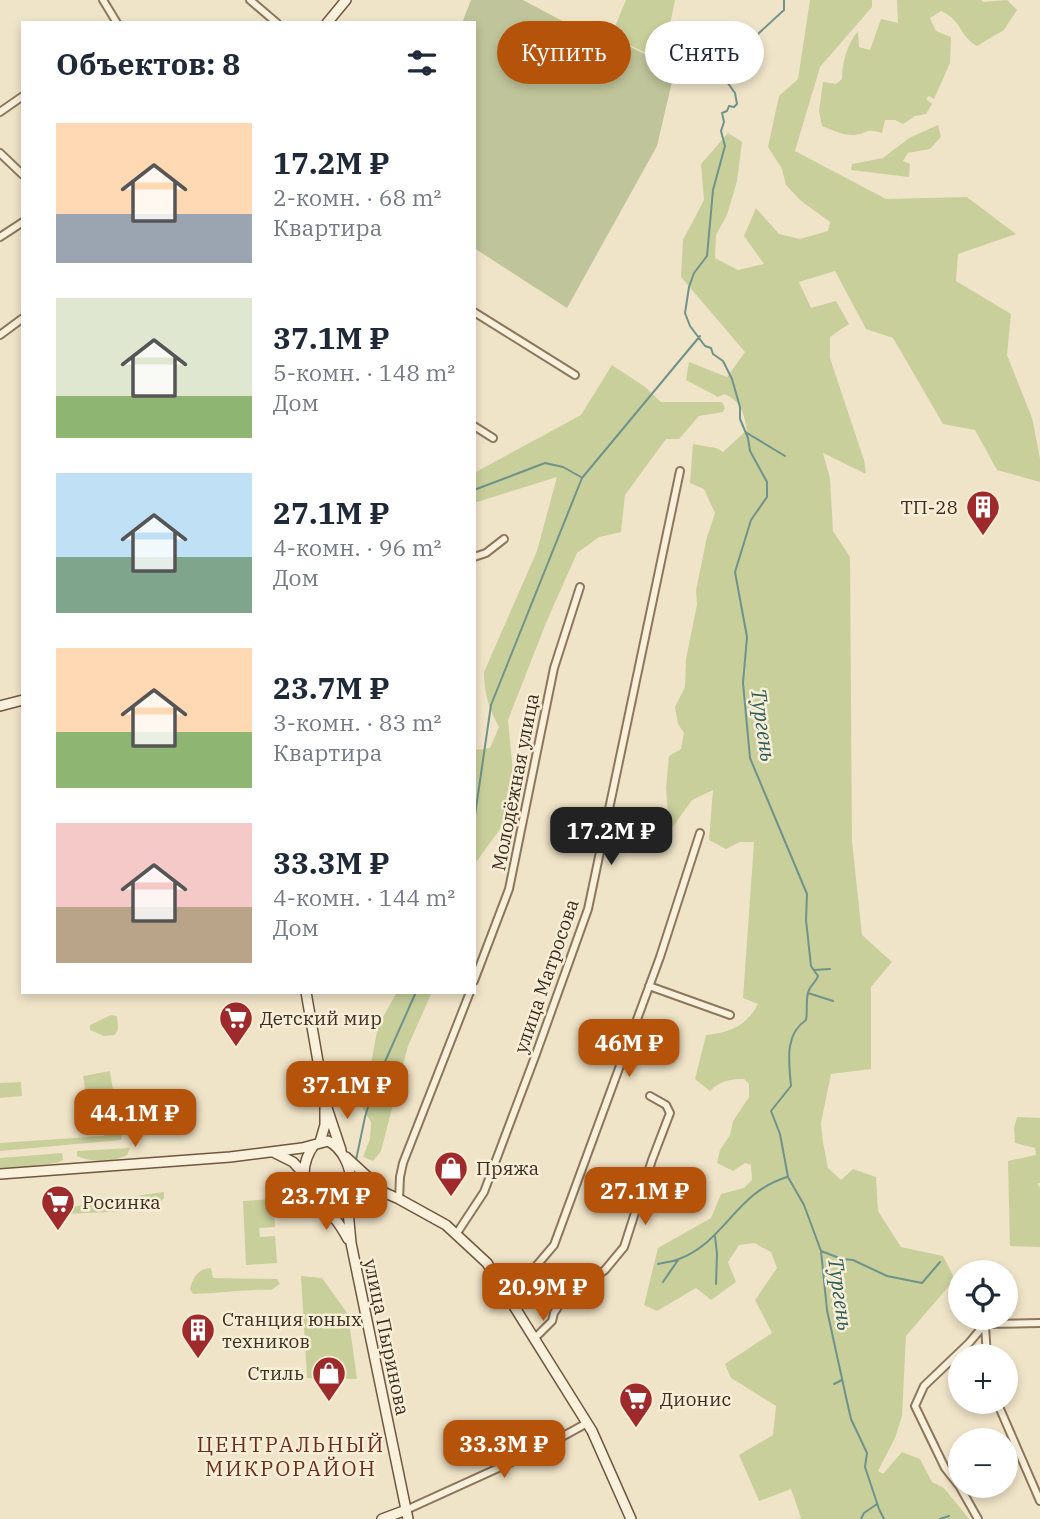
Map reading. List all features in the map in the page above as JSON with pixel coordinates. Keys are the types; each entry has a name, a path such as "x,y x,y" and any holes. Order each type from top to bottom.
{"street":[{"path":"103,0 116,21"},
{"path":"250,0 274,21"},
{"path":"329,21 346,0"},
{"path":"0,112 21,97"},
{"path":"0,153 21,173"},
{"path":"0,237 21,223"},
{"path":"476,313 575,375"},
{"path":"0,335 21,319"},
{"path":"476,427 493,438"},
{"name":"улица Матросова","path":"457,1233 484,1192 588,909 680,471"},
{"path":"476,556 504,539"},
{"name":"Молодёжная улица","path":"476,976 509,889 554,668 580,587"},
{"path":"0,706 21,701"},
{"path":"510,1297 554,1245 649,986 700,833"},
{"path":"649,986 730,1016"},
{"path":"306,994 325,1102 351,1178 348,1198"},
{"path":"399,1199 403,1163 469,994"},
{"path":"535,1338 552,1321 564,1298 605,1270 624,1247 670,1113 666,1105 650,1096"},
{"path":"325,1102 325,1125 317,1144 304,1161 308,1191 319,1205 337,1207 365,1188 383,1192 432,1215 457,1233 487,1263 587,1423 631,1519"},
{"path":"0,1174 273,1152 328,1141 383,1192"},
{"path":"273,1152 293,1162 304,1174"},
{"name":"улица Пыринова","path":"348,1198 351,1243 407,1514"},
{"name":"улица Пыринова","path":"319,1205 340,1225 351,1243"},
{"path":"1018,1323 1040,1323"},
{"path":"978,1519 960,1487 945,1468 915,1406 924,1386 980,1330"},
{"path":"1002,1414 1040,1501"},
{"path":"383,1519 407,1514 587,1423"}],"green space":[{"path":"471,0 523,0 562,21 497,21 497,84 631,84 631,47 645,54 645,84 671,84 657,146 567,308 476,249 476,21 463,21"},
{"path":"626,0 675,0 671,21 645,21 645,53 631,46 631,21 617,21"},
{"path":"810,0 872,0 872,7 820,67 795,151 886,199 967,197 1016,234 958,254 956,281 1011,314 1007,355 1032,418 1040,458 1040,482 997,470 975,430 943,424 893,338 866,329 835,271 799,282 811,308 836,301 849,324 830,337 830,358 864,460 866,474 823,453 830,478 833,531 850,557 852,841 862,935 892,962 871,987 871,1069 831,1074 821,1123 823,1142 828,1168 841,1180 853,1169 876,1177 878,1211 901,1247 943,1256 948,1266 948,1287 906,1336 902,1416 895,1438 878,1471 883,1474 902,1452 920,1459 932,1482 944,1488 948,1498 952,1498 969,1519 797,1519 801,1518 791,1489 759,1501 739,1455 773,1435 776,1406 731,1378 725,1364 772,1333 755,1300 777,1268 771,1252 754,1243 739,1245 728,1262 736,1282 711,1300 696,1288 657,1311 644,1305 658,1248 711,1218 721,1194 744,1188 752,1180 751,1165 745,1163 733,1171 717,1163 720,1150 730,1135 733,1121 749,1097 749,1084 744,1079 729,1080 710,1091 695,1079 706,1035 737,1027 749,1017 758,1004 743,998 754,842 740,842 726,849 709,840 713,790 692,800 653,855 668,813 666,788 669,756 681,749 684,733 678,724 675,707 685,687 686,659 697,605 696,590 715,513 704,489 690,483 693,444 723,452 747,430 743,413 734,400 724,394 718,397 686,380 689,362 727,377 745,352 681,277 683,240 704,200 701,164 728,133 742,142 737,181 727,215 716,235 715,258 738,270 764,264 744,236 756,208 779,234 800,239 828,231 830,222 800,200 786,185 782,169 768,147 779,96 798,79"},
{"path":"897,0 1007,0 1017,10 1004,30 977,46 948,15 941,11 930,18 936,31 951,37 950,63 934,99 929,96 926,99 932,104 926,114 915,116 903,124 895,120 885,120 882,133 870,131 847,135 822,126 819,111 823,82 836,84 842,79 846,54 858,31 859,47 870,50 881,19 898,23"},
{"path":"938,125 941,137 930,149 908,153 903,161 910,164 909,177 851,170 852,164 883,158 909,138"},
{"path":"612,365 645,387 661,402 722,402 725,408 723,412 699,416 679,439 666,439 625,495 621,532 599,537 577,553 508,720 513,772 503,825 476,862 476,750 490,748 499,727 488,701 484,672 537,551 557,477 476,502 476,472 581,415"},
{"path":"396,994 431,994 408,1046 381,1151 373,1161 363,1157 370,1139 371,1122 360,1104 369,1075 378,1026"},
{"path":"111,1015 117,1016 118,1029 115,1035 104,1036 90,1030 90,1025"},
{"path":"110,1071 113,1090 86,1095 83,1076"},
{"path":"21,1082 22,1096 0,1098 0,1083"},
{"path":"1017,1117 1040,1118 1040,1183 1037,1184 1040,1187 1040,1247 1010,1246 1008,1161 1036,1155 1035,1148 1015,1143 1014,1128"},
{"path":"112,1129 123,1130 121,1140 0,1151 0,1143 103,1136"},
{"path":"130,1148 127,1155 109,1160 96,1161 77,1156 77,1151"},
{"path":"62,1153 63,1160 56,1163 0,1170 0,1158"},
{"path":"164,1192 164,1198 153,1210 65,1214 66,1209 76,1206"},
{"path":"273,1199 275,1227 259,1228 260,1237 275,1236 277,1263 246,1265 243,1201"},
{"path":"211,1268 213,1278 277,1279 280,1284 271,1290 193,1294 190,1289 195,1277 199,1272"},
{"path":"301,1276 322,1278 348,1314 357,1379 307,1378"}],"waterway":[{"name":"Тургень","path":"784,0 784,10 759,33 727,82 735,93 737,104 734,107 729,106 727,111 722,113 724,122 721,131 725,146 713,190 707,256 694,273 685,313 690,326 705,346 711,348 713,354 723,361 732,379 750,451 767,482 767,497 751,520 735,572 747,637 743,683 750,758 807,894 806,920 811,966 818,976 808,993 806,1020 799,1026 791,1041 791,1086 771,1111 780,1134 788,1177 804,1205 821,1251 827,1310 851,1419 867,1453 865,1467 884,1519"},
{"path":"476,808 491,705 582,478 700,336"},
{"path":"747,433 785,456"},
{"path":"476,489 545,463 563,467 581,477"},
{"path":"814,970 830,969"},
{"path":"808,993 833,1001"},
{"path":"356,1160 375,1084 415,994"},
{"path":"658,1264 677,1260 695,1251 755,1194 769,1184 787,1177"},
{"path":"715,1236 716,1284"},
{"path":"821,1251 853,1260 887,1276 922,1283 940,1262"},
{"path":"663,1282 678,1260"},
{"path":"834,1384 842,1380"},
{"path":"861,1519 864,1513 877,1504"},
{"path":"940,1519 949,1516"}],"place":[{"name":"ТП-28","path":"983,537"},
{"name":"Детский мир","path":"236,1048"},
{"name":"Пряжа","path":"451,1198"},
{"name":"Росинка","path":"58,1232"},
{"name":"Станция юных техников","path":"198,1360"},
{"name":"Стиль","path":"329,1403"},
{"name":"Дионис","path":"636,1429"}],"district":[{"name":"ЦЕНТРАЛЬНЫЙ МИКРОРАЙОН","path":"291,1456"}]}
